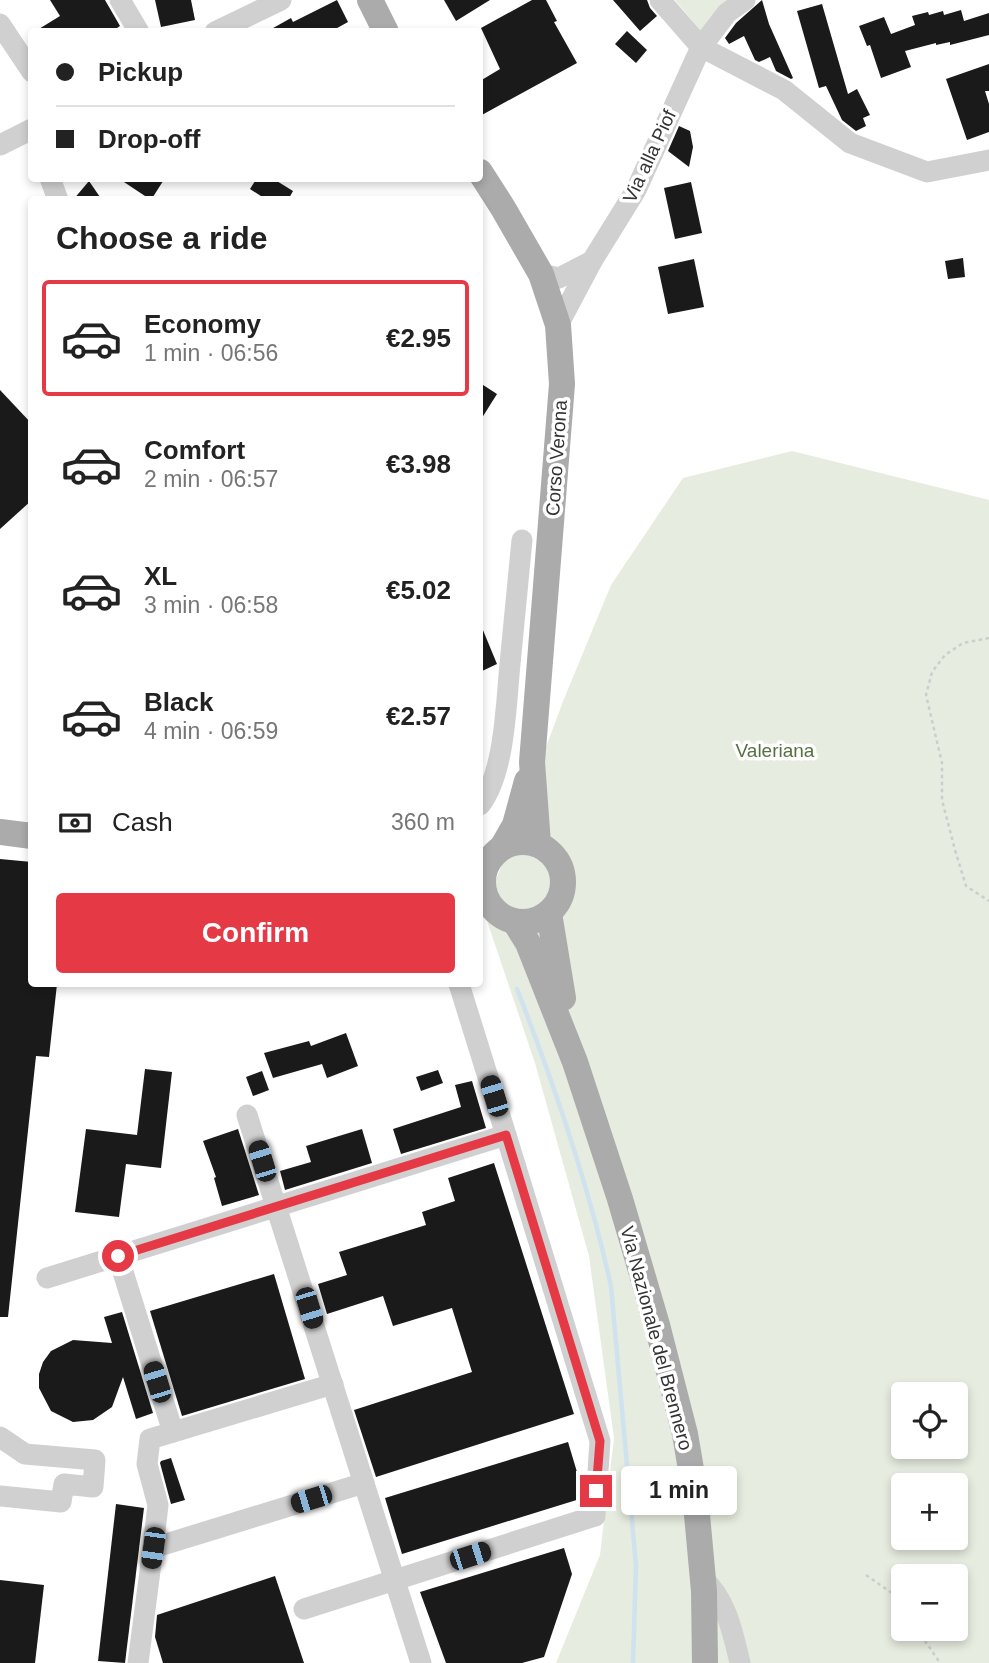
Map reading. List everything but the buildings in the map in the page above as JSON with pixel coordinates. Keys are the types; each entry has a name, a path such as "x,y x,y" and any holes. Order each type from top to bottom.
{"main road":[{"path":"370,0 384,28"},
{"name":"Corso Verona","path":"483,178 549,280 558,325 562,384 532,762"},
{"path":"532,762 538,844"},
{"path":"483,872 515,825 532,762"},
{"path":"0,832 28,836"},
{"path":"483,889 491,907 501,917 515,922 539,919 549,913 558,902 563,889 563,875 550,851 538,844 520,841 503,846"},
{"name":"Via Nazionale del Brennero","path":"549,913 575,1062"},
{"name":"Via Nazionale del Brennero","path":"515,922 533,955 575,1062 649,1295 685,1434 695,1493 705,1663"}],"street":[{"path":"120,0 137,28"},
{"path":"223,28 281,0"},
{"path":"660,0 701,47 784,90 850,143 927,172 989,160"},
{"name":"Via alla Piof","path":"558,325 592,261 636,190 701,47 727,13 745,0"},
{"path":"0,24 28,66"},
{"path":"0,145 28,131"},
{"path":"577,290 564,294 549,280 592,261"},
{"path":"483,800 495,775 504,720 522,540"},
{"path":"304,1609 594,1516 600,1441 506,1135 471,1042 460,987"},
{"path":"247,1115 421,1663"},
{"path":"47,1278 506,1135"},
{"path":"118,1256 173,1432"},
{"path":"138,1663 158,1505 148,1464 150,1439 333,1384"},
{"path":"0,1437 25,1454 95,1460 93,1487 64,1483 61,1502 0,1496"},
{"path":"153,1548 364,1483"},
{"path":"702,1578 712,1586 724,1609 740,1663"}],"path":[{"path":"989,638 962,643 945,655 932,673 926,695 942,763 942,800 966,886 989,901"},
{"path":"866,1575 891,1592"},
{"path":"925,1641 940,1663"}],"green space":[{"path":"675,0 739,0 701,31"},
{"name":"Valeriana","path":"792,451 989,500 989,1663 556,1663 600,1555 614,1438 589,1256 535,1063 484,912 564,699 611,585 683,478"}],"waterway":[{"path":"517,989 570,1136 611,1286 636,1566 633,1663"}],"route":[{"path":"118,1256 506,1135 600,1441 596,1491"}]}
